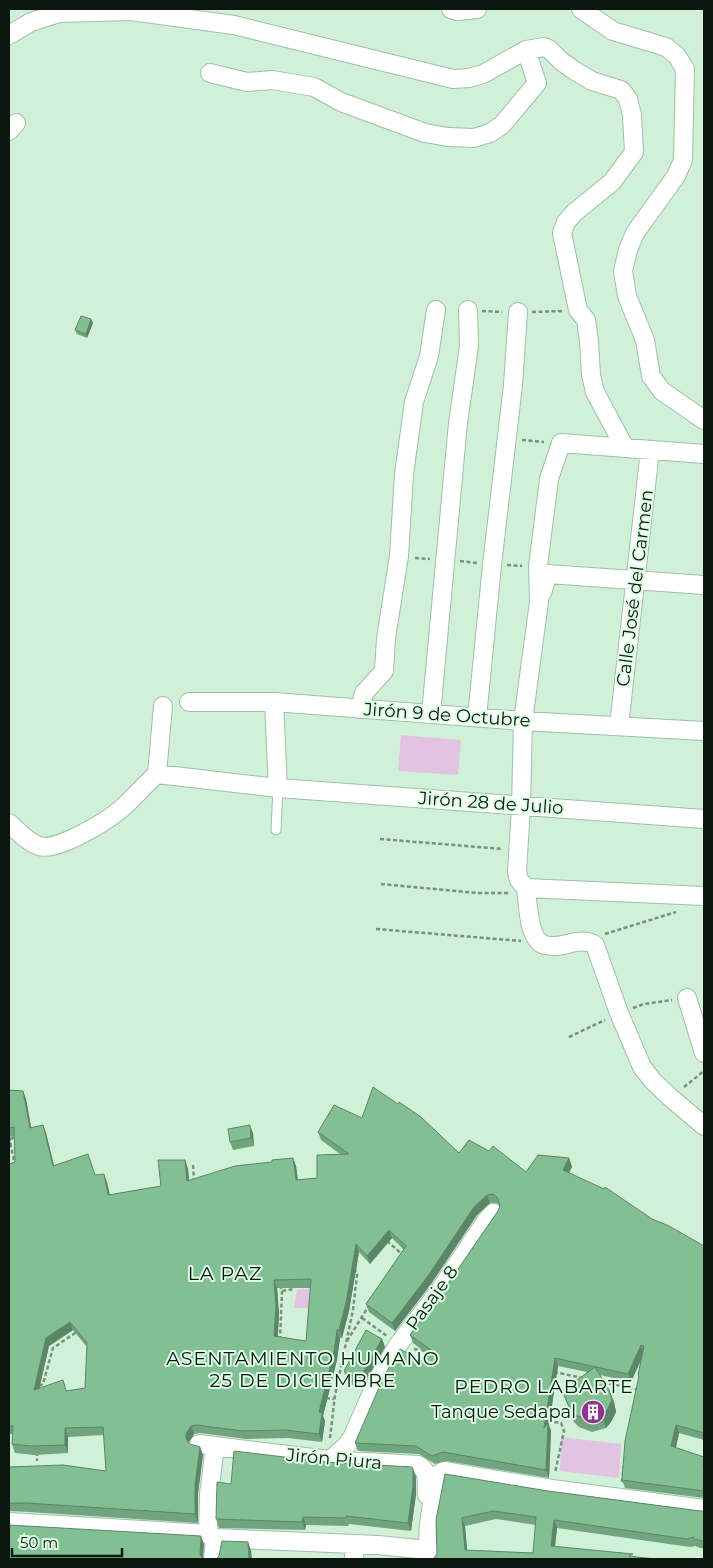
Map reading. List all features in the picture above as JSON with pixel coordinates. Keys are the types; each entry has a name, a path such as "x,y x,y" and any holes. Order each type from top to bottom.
{"street":[{"path":"451,9 457,11 477,9"},
{"path":"581,9 613,31 666,47 677,56 685,69 683,160 676,176 635,233 628,250 623,271 627,296 644,340 651,376 662,391 704,420"},
{"path":"9,35 31,22 59,13 131,11 234,25 453,79 469,78 483,74 526,50 544,47 549,49 561,61 592,81 621,90 628,99 632,115 634,152 612,182 575,212 566,222 562,233 578,310 586,320 591,375 595,392 625,448"},
{"path":"210,73 247,82 272,80 314,87 341,102 425,133 448,138 474,138 490,133 502,124 537,83 526,50"},
{"path":"360,708 364,693 384,671 386,638 399,556 404,474 414,402 428,356 436,310"},
{"path":"431,714 458,423 469,346 468,310"},
{"path":"477,717 513,385 518,312"},
{"path":"704,454 562,443 549,479 538,566 539,602 523,721 518,872 519,880 527,891 532,931 537,940 549,946 582,941 591,943 597,949 619,1013 642,1067 653,1081 704,1126"},
{"name":"Calle José del Carmen","path":"619,726 650,450"},
{"path":"539,602 548,574 704,585"},
{"name":"Jirón 9 de Octubre","path":"189,702 274,702 523,721 704,731"},
{"path":"274,702 278,788"},
{"path":"9,823 26,839 40,846 56,846 76,838 121,810 157,774 163,706"},
{"name":"Jirón 28 de Julio","path":"157,774 278,788 704,819"},
{"path":"527,891 704,896"},
{"path":"687,998 704,1053"},
{"name":"Pasaje 8","path":"328,1460 346,1446 352,1438 378,1379 398,1345 435,1297 492,1214"},
{"name":"Jirón Piura","path":"211,1536 207,1445 328,1460 418,1465 424,1468 427,1476 429,1512"},
{"path":"9,1522 211,1536 355,1552 418,1549 430,1555 429,1512 439,1474 444,1471 552,1489 704,1509"},
{"path":"211,1536 213,1559"}],"lane":[{"path":"276,830 278,788"}],"path":[{"path":"506,438 562,443"},
{"path":"399,556 492,565 538,566"},
{"path":"380,839 519,850"},
{"path":"381,884 477,893 527,891"},
{"path":"591,943 604,934 680,910"},
{"path":"376,929 519,941 537,940"},
{"path":"671,1098 704,1071"},
{"path":"10,1145 12,1138 21,1136"},
{"path":"9,1138 16,1172"},
{"path":"193,1166 196,1188"},
{"path":"382,1236 406,1258"},
{"path":"398,1260 403,1255"},
{"path":"328,1460 334,1399 354,1310 357,1275 355,1266"},
{"path":"280,1283 282,1291 280,1341"},
{"path":"282,1291 294,1289"},
{"path":"346,1343 371,1303"},
{"path":"362,1318 398,1345 434,1352"},
{"path":"53,1348 83,1327"},
{"path":"40,1391 53,1348 51,1339"},
{"path":"551,1371 590,1379"},
{"path":"599,1381 638,1390 636,1398"},
{"path":"35,1388 43,1384"},
{"path":"325,1398 334,1399"},
{"path":"542,1420 561,1423 564,1431 552,1489"},
{"path":"37,1443 37,1461"},
{"path":"620,1498 624,1456"}],"shaded area":[{"path":"401,735 461,740 458,775 398,771"},
{"path":"314,1288 313,1308 294,1308 297,1290"},
{"path":"561,1437 621,1444 619,1478 560,1471"}],"building":[{"path":"81,316 91,319 86,334 75,330"},
{"path":"373,1087 421,1117 459,1153 469,1140 489,1151 493,1146 526,1172 538,1155 569,1158 563,1170 604,1189 605,1187 652,1219 669,1226 704,1246 704,1433 676,1425 671,1446 704,1457 704,1491 622,1480 625,1441 644,1346 641,1345 628,1374 555,1358 544,1428 548,1423 546,1470 443,1452 432,1456 416,1446 355,1443 384,1376 400,1349 424,1362 431,1350 410,1335 498,1211 500,1206 497,1197 493,1194 487,1195 474,1207 428,1276 392,1323 366,1304 406,1246 389,1230 367,1256 356,1244 346,1303 339,1330 337,1330 334,1352 319,1412 322,1413 319,1434 285,1430 243,1431 197,1425 191,1426 186,1434 186,1439 190,1444 200,1447 195,1485 195,1514 9,1503 9,1467 63,1465 106,1471 103,1427 65,1428 65,1445 31,1446 12,1444 13,1426 9,1426 9,1164 15,1162 14,1127 9,1128 9,1090 23,1091 30,1128 43,1125 53,1166 88,1154 95,1175 104,1174 108,1195 161,1186 158,1160 185,1160 187,1181 235,1166 293,1158 296,1180 317,1178 317,1155 349,1154 318,1132 334,1105 362,1118","holes":["311,1279 306,1341 274,1336 276,1306 274,1280","70,1322 87,1343 85,1388 66,1391 63,1380 34,1390 46,1338"]},
{"path":"250,1125 251,1138 230,1142 228,1129"},
{"path":"366,1330 382,1339 362,1374 349,1376 344,1371"},
{"path":"595,1367 609,1390 612,1400 602,1416 588,1420 575,1415 564,1395 573,1383"},
{"path":"234,1451 326,1462 412,1467 413,1486 408,1523 346,1516 346,1518 303,1517 302,1522 216,1519 217,1482 231,1484"},
{"path":"445,1474 548,1491 704,1511 704,1541 694,1539 694,1537 687,1539 554,1520 551,1546 633,1554 629,1556 655,1559 433,1559 437,1554 436,1520","holes":["493,1511 536,1517 533,1553 465,1550 462,1518"]},
{"path":"9,1525 201,1536 200,1555 204,1559 9,1559"},
{"path":"222,1541 248,1542 249,1559 216,1559 219,1556"}],"place":[{"name":"Tanque Sedapal","path":"593,1412"}],"district":[{"name":"LA PAZ","path":"225,1273"},
{"name":"ASENTAMIENTO HUMANO 25 DE DICIEMBRE","path":"303,1369"},
{"name":"PEDRO LABARTE","path":"544,1386"}]}
